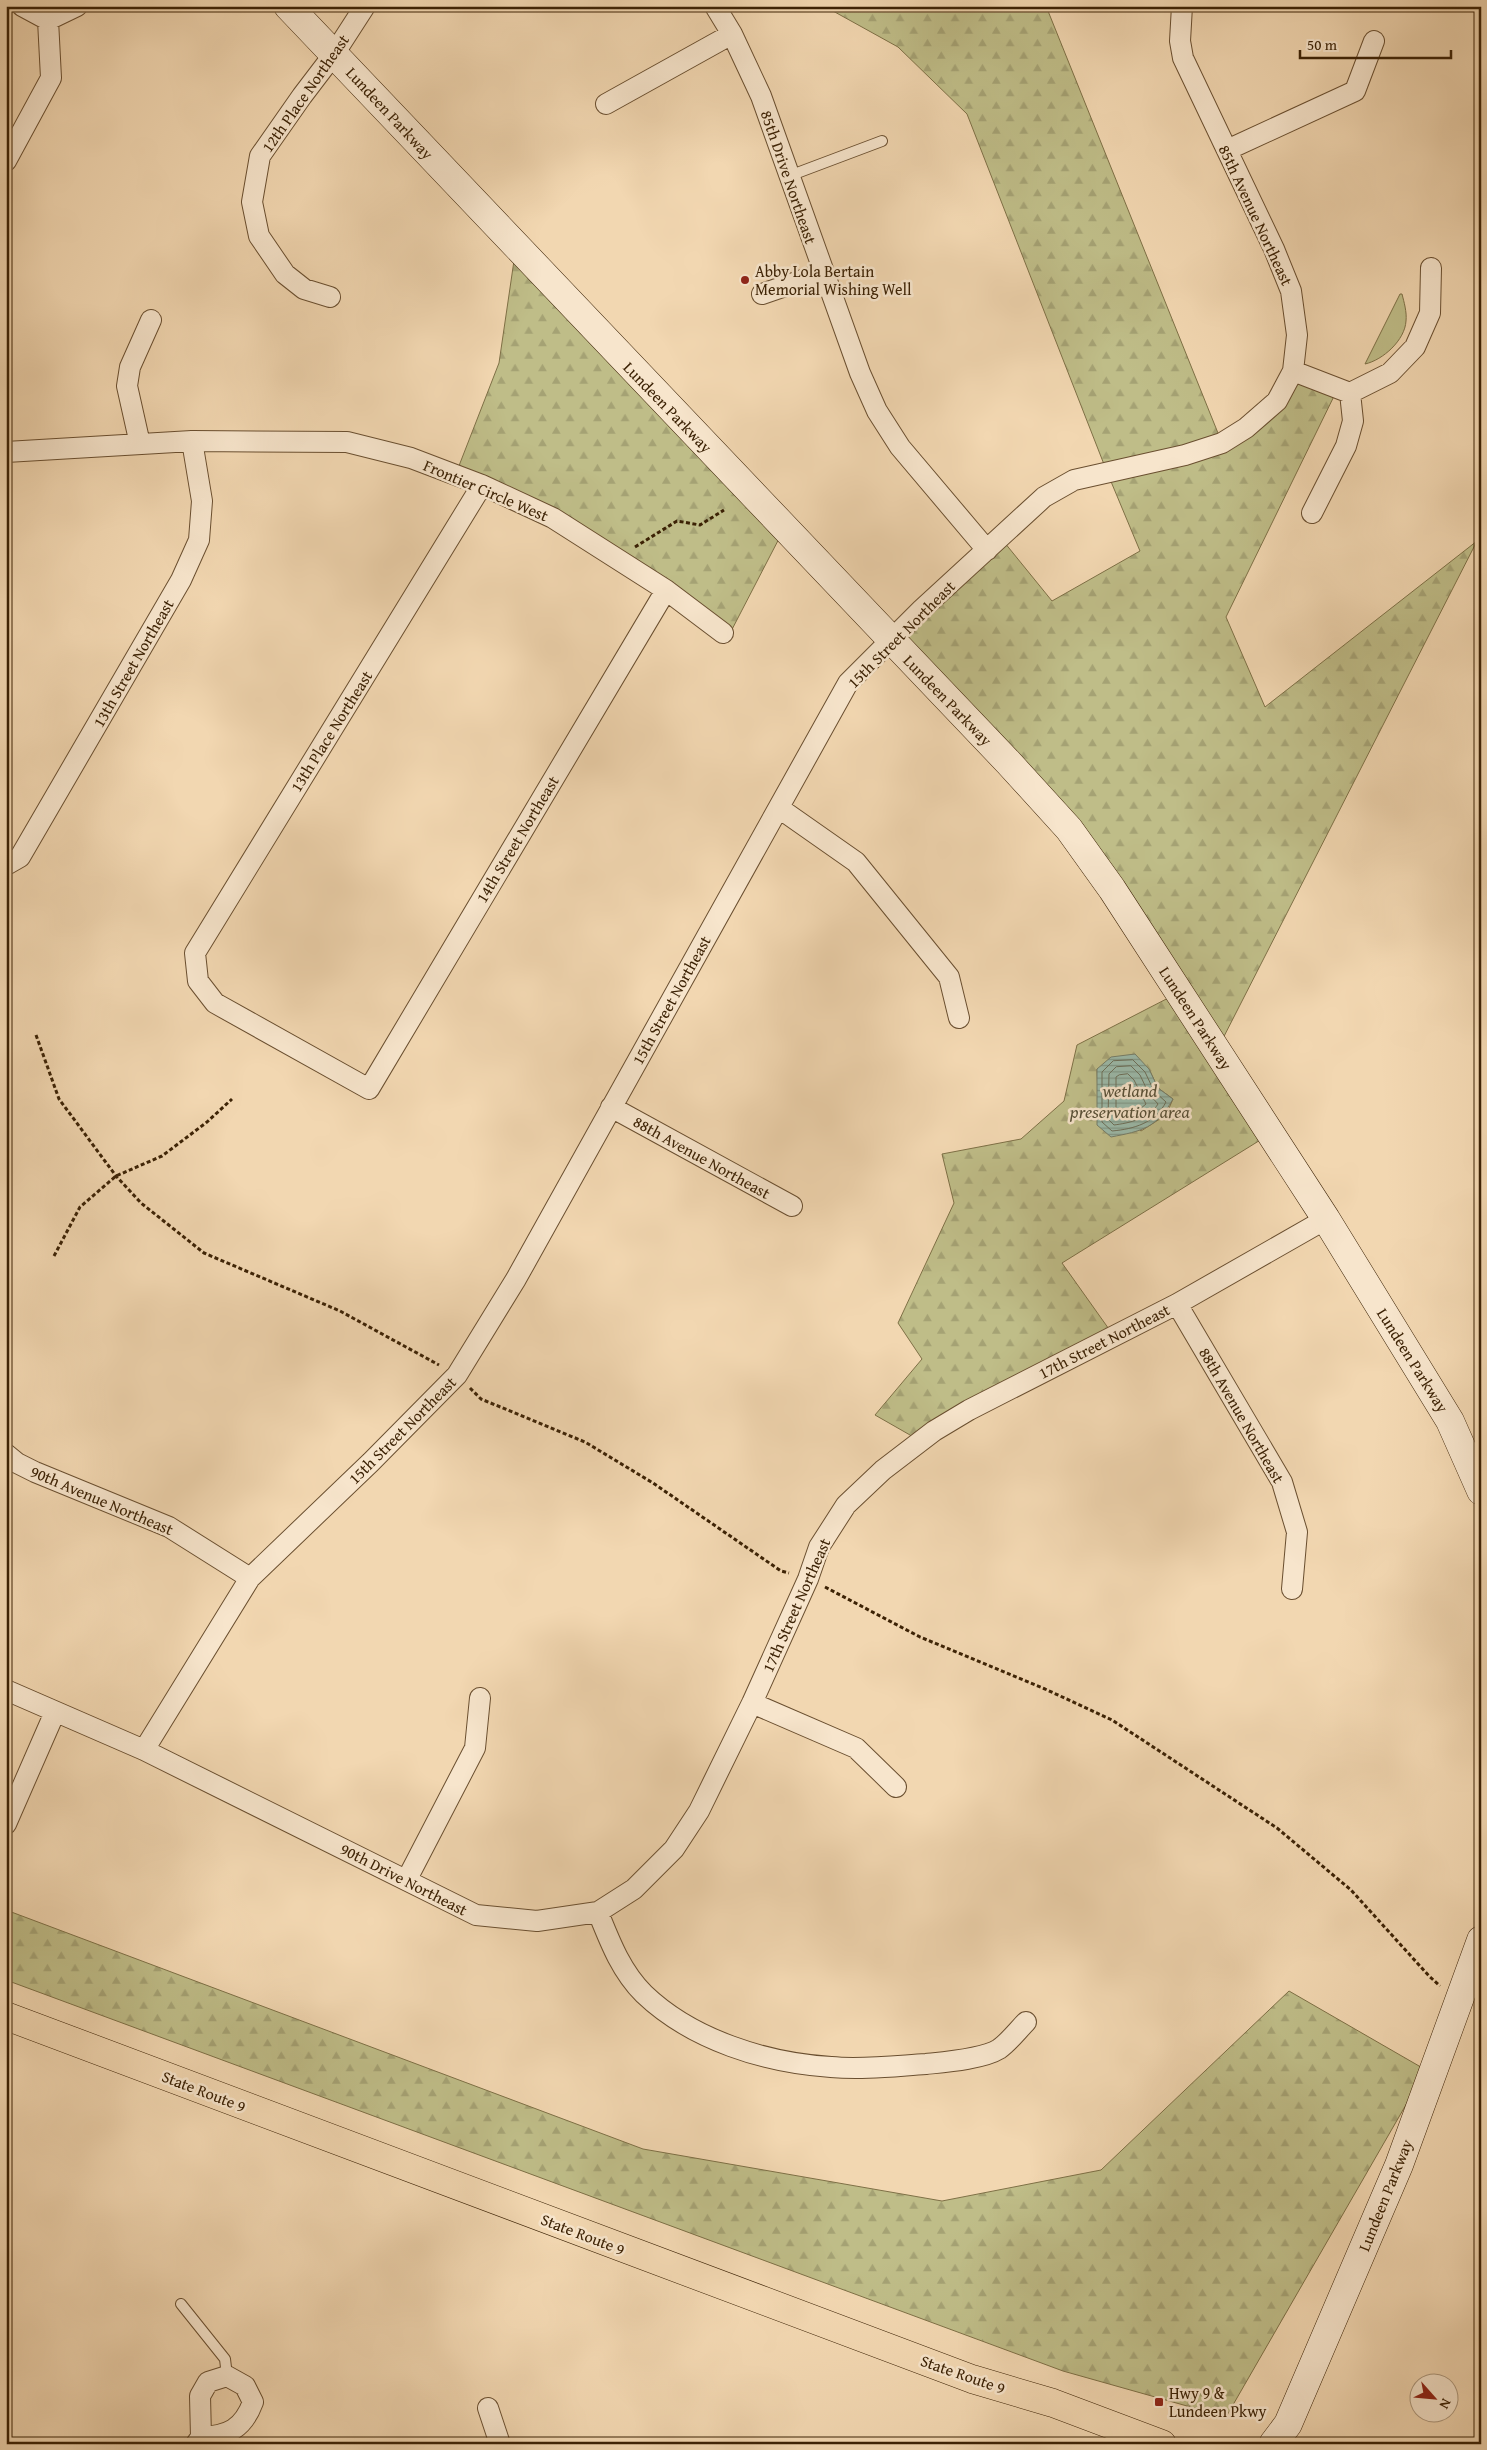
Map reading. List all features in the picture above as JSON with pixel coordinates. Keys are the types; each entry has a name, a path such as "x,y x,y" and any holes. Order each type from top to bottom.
{"main road":[{"name":"Lundeen Parkway","path":"288,6 1008,762 1069,829 1112,889 1326,1219 1450,1421 1481,1491"},
{"name":"Lundeen Parkway","path":"1273,2444 1288,2424 1400,2165 1481,1940"},
{"name":"State Route 9","path":"6,2016 954,2372 1053,2403 1162,2444"}],"street":[{"path":"22,6 48,20"},
{"path":"48,20 77,6"},
{"name":"12th Place Northeast","path":"330,297 304,289 285,274 260,236 252,202 260,156 334,54 365,6"},
{"name":"85th Drive Northeast","path":"715,6 732,34 761,96 823,273 860,373 877,411 900,447 986,550"},
{"name":"85th Avenue Northeast","path":"1182,6 1180,41 1183,58 1291,291 1298,335 1293,371"},
{"path":"6,161 51,78 48,20"},
{"path":"606,104 732,34"},
{"path":"1227,150 1355,91 1374,41"},
{"path":"1293,371 1350,393 1390,373 1415,347 1430,313 1431,268"},
{"path":"762,294 823,273"},
{"path":"140,444 126,386 130,367 151,320"},
{"name":"15th Street Northeast","path":"144,1750 250,1578 457,1376 516,1280 848,684 890,640 1044,497 1074,480 1185,455 1222,444 1246,428 1277,401 1293,371"},
{"path":"1312,513 1346,446 1353,421 1350,393"},
{"name":"Frontier Circle West","path":"6,452 192,441 347,442 411,458 482,485 553,518 666,590 723,633"},
{"name":"13th Street Northeast","path":"6,865 20,856 185,572 199,540 202,501 192,441"},
{"name":"13th Place Northeast","path":"368,1089 215,1003 198,981 195,953 482,485"},
{"name":"14th Street Northeast","path":"368,1089 666,590"},
{"path":"779,808 856,862 949,977 959,1018"},
{"name":"88th Avenue Northeast","path":"611,1107 792,1206"},
{"name":"17th Street Northeast","path":"598,1912 634,1889 674,1849 699,1811 752,1703 808,1580 819,1547 846,1505 883,1470 934,1431 970,1410 1177,1304 1326,1219"},
{"name":"88th Avenue Northeast","path":"1177,1304 1282,1482 1297,1532 1292,1589"},
{"name":"90th Avenue Northeast","path":"6,1454 17,1463 35,1472 169,1527 250,1578"},
{"name":"90th Drive Northeast","path":"6,1690 144,1750 476,1914 537,1921 598,1912"},
{"path":"407,1879 475,1748 480,1698"},
{"path":"752,1703 856,1748 896,1787"},
{"path":"6,1824 55,1712"},
{"path":"598,1912 620,1964 644,1994 676,2018 728,2046 771,2057 831,2067 894,2066 958,2061 999,2049 1026,2022"},
{"path":"227,2376 245,2386 253,2402 248,2414 234,2430 220,2436 199,2440 200,2396 208,2382 227,2376"},
{"path":"488,2408 500,2444"}],"lane":[{"path":"790,176 882,141"},
{"path":"180,2304 225,2359 227,2376"}],"path":[{"path":"618,560 647,538 677,521 700,524 724,510"},
{"path":"36,1035 59,1099 116,1176 141,1203 204,1253 340,1311 457,1376 481,1399 585,1442 653,1483 782,1571 838,1593 920,1637 1045,1689 1120,1725 1277,1828 1351,1890 1429,1976 1458,2001"},
{"path":"54,1256 80,1207 116,1176 162,1156 208,1122 232,1100"}],"green space":[{"path":"830,6 1046,6 1222,443 1293,371 1338,388 1226,617 1265,707 1477,541 1216,1052 1270,1134 1062,1263 1116,1339 917,1439 875,1415 922,1359 898,1323 954,1203 942,1154 1021,1139 1064,1101 1077,1045 1178,993 1112,889 891,640 1000,537 1052,601 1140,551 1107,472 967,114 898,47 833,11","holes":["1097,1069 1149,1069 1158,1088 1173,1099 1166,1115 1141,1131 1098,1097"]},
{"path":"516,247 784,529 726,641 666,590 455,476 499,363"},
{"path":"1400,294 1402,294 1406,314 1405,328 1402,335 1386,354 1365,364"},
{"path":"6,1910 643,2149 942,2201 1101,2170 1289,1991 1426,2070 1226,2417 1063,2371 6,1980"}],"water":[{"name":"wetland preservation area","path":"1135,1054 1149,1069 1158,1088 1173,1099 1161,1116 1148,1127 1132,1133 1111,1137 1097,1125 1097,1069 1111,1057"}],"place":[{"name":"Abby Lola Bertain Memorial Wishing Well","path":"745,280"},
{"name":"Hwy 9 & Lundeen Pkwy","path":"1159,2402"}]}
